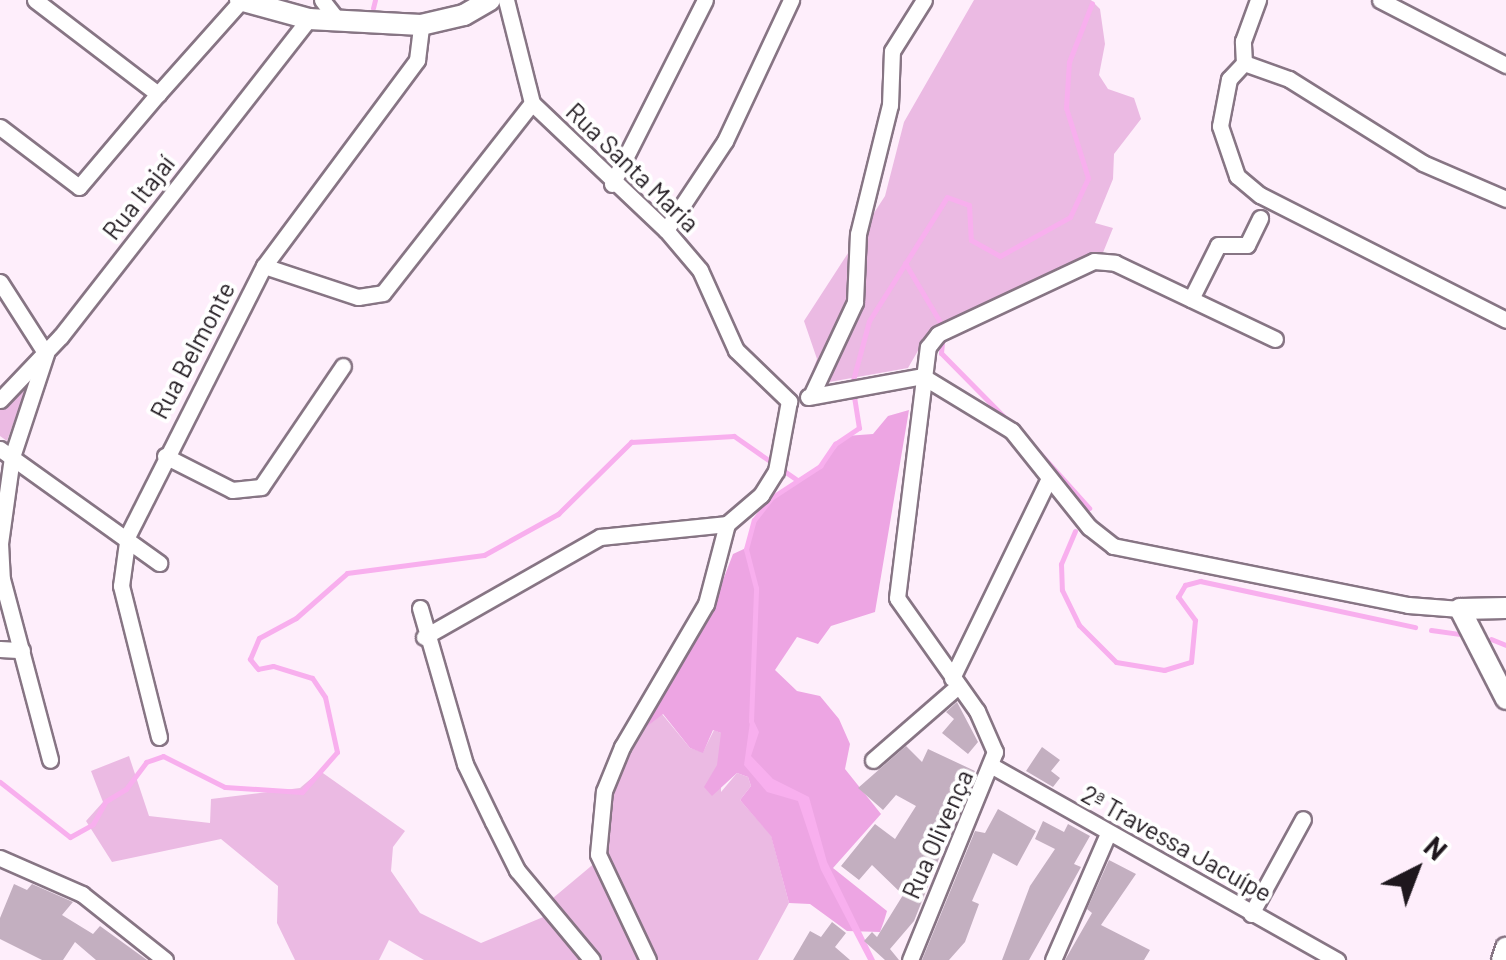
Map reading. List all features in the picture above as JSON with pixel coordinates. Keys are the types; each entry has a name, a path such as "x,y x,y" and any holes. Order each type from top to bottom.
{"street":[{"path":"35,0 158,94"},
{"path":"0,127 79,187 241,0 309,20 421,25 464,15 490,0"},
{"path":"322,0 340,22"},
{"name":"Rua Santa Maria","path":"506,0 532,103 612,184 666,230 700,270 736,350 789,401"},
{"path":"612,184 706,0"},
{"path":"666,230 726,142 792,0"},
{"path":"811,396 855,302 858,234 890,105 892,51 924,0"},
{"path":"1258,0 1243,41 1244,63 1223,94 1220,126 1238,176 1260,194 1506,320"},
{"path":"1380,0 1506,65"},
{"name":"Rua Itajaí","path":"0,400 46,354 309,20"},
{"name":"Rua Belmonte","path":"160,737 122,586 128,535 264,266 416,60 421,25"},
{"path":"1244,63 1289,79 1423,164 1506,199"},
{"path":"264,266 348,294 372,298 383,293 532,103"},
{"path":"1191,299 1218,245 1247,245 1260,218"},
{"name":"Rua Olivença","path":"910,960 994,767 993,740 897,598 924,357 938,334 1024,298 1082,264 1115,264 1275,338"},
{"path":"0,282 46,354 6,453 2,579 50,760"},
{"path":"165,456 232,490 260,488 343,366"},
{"path":"424,637 600,537 727,524 762,495 776,472 789,401 922,376 1012,431 1089,528 1113,546 1408,605 1460,610 1506,608"},
{"path":"6,453 128,535 159,563"},
{"path":"873,760 956,682 1050,478"},
{"path":"648,960 598,854 608,773 706,604 727,524"},
{"path":"420,608 424,637 466,764 517,870 592,960"},
{"path":"1460,610 1506,698"},
{"path":"0,648 22,650"},
{"name":"2ª Travessa Jacuípe","path":"994,767 1107,836 1337,960"},
{"path":"1251,914 1303,819"},
{"path":"1053,960 1107,836"},
{"path":"0,858 82,894 166,960"},
{"path":"1502,960 1506,948"}],"shaded area":[{"path":"974,0 1091,0 1100,9 1105,44 1099,75 1108,89 1134,98 1141,119 1114,154 1113,179 1095,223 1113,228 1102,255 1089,254 923,342 908,368 807,386 817,359 804,321 885,196 904,122"},
{"path":"33,370 7,441 0,436 0,404"},
{"path":"909,410 875,612 831,626 818,644 797,637 775,670 797,691 820,696 839,719 850,744 845,769 881,814 833,868 887,911 880,932 847,931 810,904 789,903 771,836 740,800 751,786 748,777 737,773 712,796 704,787 717,765 721,733 713,730 703,753 690,748 663,714 640,732 713,606 733,554 746,548 754,520 771,498 820,466 846,436 873,434 888,416"},
{"path":"662,714 690,748 703,752 714,730 721,733 721,792 737,773 748,777 751,786 740,800 771,835 789,903 758,960 655,960 605,857 614,782 640,732"},
{"path":"751,715 759,732 751,756 773,779 809,797 827,862 875,960 868,960 821,870 798,801 767,792 744,765"},
{"path":"129,756 149,816 210,823 211,799 300,788 320,771 405,831 393,847 391,871 420,913 481,943 548,915 587,960 424,960 389,940 379,960 295,960 277,923 278,886 221,839 112,862 86,821 103,802 91,771"},
{"path":"596,862 643,960 602,960 553,898"}],"building":[{"path":"957,702 978,742 968,754 942,733 954,719 946,712"},
{"path":"906,746 922,762 928,749 975,771 930,843 942,851 914,921 890,949 899,960 885,960 864,941 872,932 877,937 903,895 872,865 859,880 841,866 875,824 895,839 916,806 896,795 883,810 858,788"},
{"path":"1042,747 1060,760 1051,771 1060,778 1053,787 1026,771"},
{"path":"998,809 1036,831 1017,866 993,853 972,901 979,904 965,942 949,960 922,960 975,831 985,833"},
{"path":"1043,821 1064,832 1068,824 1090,836 1074,864 1081,867 1029,960 1002,960 1030,886 1055,849 1035,839"},
{"path":"1109,860 1136,874 1101,925 1150,950 1144,960 1065,960 1092,913 1087,909"},
{"path":"14,884 27,890 32,884 73,902 62,915 93,934 100,926 147,960 96,960 75,942 63,960 42,960 0,939 0,918"},
{"path":"832,922 846,933 835,947 850,960 793,960 810,931 821,937"}],"waterway":[{"path":"373,8 375,0"},
{"path":"751,721 756,588 746,549 754,520 771,498 820,466 835,444 859,428 852,384 869,321 947,197 969,205 971,240 1000,256 1070,217 1088,178 1066,108 1069,62 1092,3"},
{"path":"905,263 940,322"},
{"path":"942,343 941,353 1010,423"},
{"path":"0,782 70,837 93,824 106,801 126,789 146,762 163,756 225,787 302,792 337,752 325,697 312,678 273,666 258,669 250,659 259,638 296,618 347,573 484,555 558,514 631,442 734,436 797,480"},
{"path":"1035,448 1089,508"},
{"path":"1075,531 1061,564 1062,590 1079,625 1116,662 1164,670 1191,662 1195,620 1178,597 1185,585 1200,581 1415,627"},
{"path":"1431,630 1459,634"},
{"path":"1491,639 1506,645"}]}
